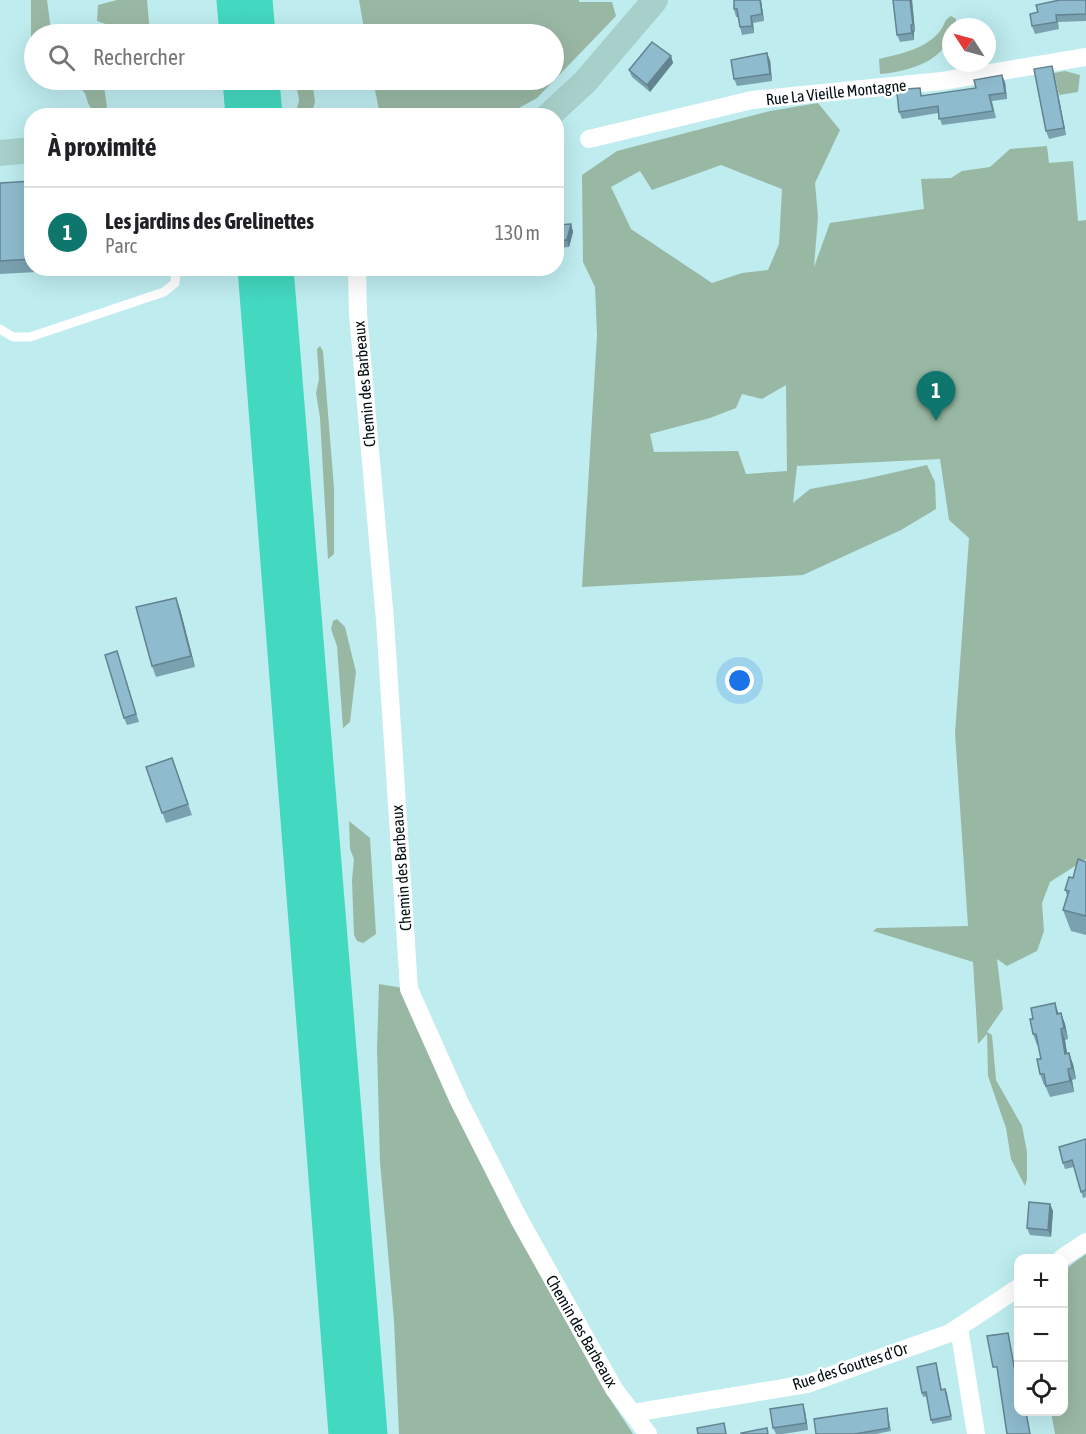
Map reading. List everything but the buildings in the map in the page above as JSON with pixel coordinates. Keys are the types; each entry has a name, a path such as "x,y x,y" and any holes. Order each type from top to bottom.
{"highway":[{"path":"233,0 235,24"},
{"path":"256,0 258,24"},
{"path":"240,90 241,108"},
{"path":"264,90 265,108"},
{"path":"255,276 345,1434"},
{"path":"279,276 314,745 353,1192 371,1434"}],"main road":[{"path":"557,108 585,82 655,0"},
{"path":"0,153 24,151"}],"street":[{"name":"Rue La Vieille Montagne","path":"589,139 752,100 942,81 1086,57"},
{"name":"Chemin des Barbeaux","path":"357,276 358,314 386,632 409,989 459,1101 519,1219 614,1389 648,1434"},
{"path":"1068,1254 1086,1242"},
{"name":"Rue des Gouttes d'Or","path":"633,1413 807,1384 950,1333 1014,1291"},
{"path":"958,1328 976,1434"}],"lane":[{"path":"0,328 13,337 30,337 164,292 175,283 175,276"}],"green space":[{"path":"31,0 47,0 50,24 31,24"},
{"path":"117,0 147,0 149,24 106,24 97,21 98,5"},
{"path":"359,0 612,2 616,16 564,70 564,24 363,24"},
{"path":"942,27 942,50 936,56 914,67 880,74 879,59 912,50 928,42"},
{"path":"1065,71 1080,75 1078,92 1059,95 1054,73"},
{"path":"82,90 104,90 106,108 91,108"},
{"path":"298,90 313,90 313,108 297,108"},
{"path":"375,90 545,90 537,98 519,108 379,108"},
{"path":"818,103 840,130 815,183 818,217 814,267 830,223 924,209 921,179 951,178 962,171 990,167 1010,149 1047,146 1049,163 1073,161 1078,221 1086,220 1086,859 1050,882 1042,903 1044,931 1037,951 1007,966 997,959 1003,1009 987,1032 992,1035 996,1080 1022,1126 1027,1152 1025,1186 1011,1159 1006,1128 988,1076 987,1034 978,1044 973,962 873,931 877,928 968,926 955,733 969,538 949,520 940,459 797,466 793,503 810,489 927,465 935,482 936,509 901,530 803,575 582,587 597,335 595,287 583,262 582,175 617,151 770,111","holes":["721,165 782,189 779,244 768,270 742,273 712,283 631,229 611,187 640,171 652,190","786,385 787,471 746,474 738,451 654,452 650,434 710,418 736,408 742,394 762,399"]},
{"path":"320,346 323,351 334,488 334,554 328,559 320,418 316,393 319,379 317,349"},
{"path":"337,619 345,627 356,672 350,722 343,728 337,646 331,629 333,621"},
{"path":"349,821 370,838 376,934 363,943 357,941 354,935 352,880 354,859 350,849"},
{"path":"379,984 409,989 459,1101 612,1402 633,1434 399,1434 394,1321 380,1162 377,1049"},
{"path":"1086,1254 1086,1434 1055,1434 1052,1416 1068,1416 1068,1267"}],"place":[{"name":"Les jardins des Grelinettes","path":"936,421"}]}
